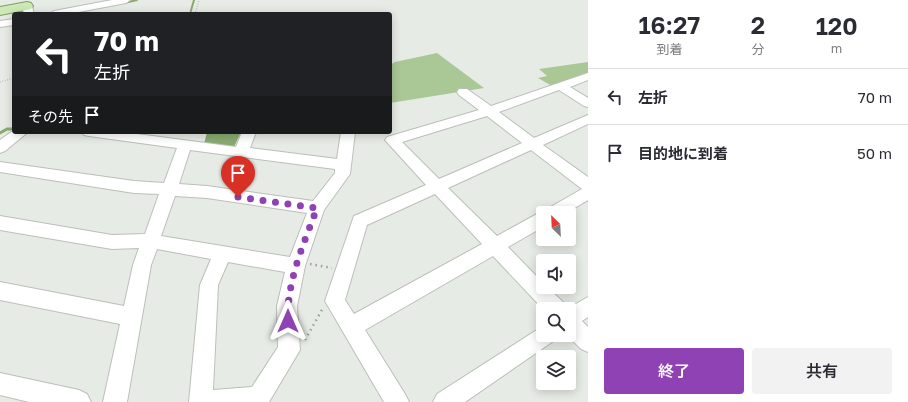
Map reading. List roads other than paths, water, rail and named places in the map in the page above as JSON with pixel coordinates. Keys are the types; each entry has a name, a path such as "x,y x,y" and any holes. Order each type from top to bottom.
{"main road":[{"path":"0,11 28,10"}],"street":[{"path":"63,12 126,0"},
{"path":"0,24 12,22"},
{"path":"549,302 392,140 490,112 588,76"},
{"path":"560,86 588,103"},
{"path":"464,92 588,185"},
{"path":"397,402 335,301 360,221 588,119"},
{"path":"0,148 18,134"},
{"path":"104,134 344,165"},
{"path":"240,152 248,134"},
{"path":"213,402 258,398 289,350 287,306 297,264 317,208 342,174 348,134"},
{"path":"114,402 142,265 186,145"},
{"path":"0,167 134,187 207,192 317,208"},
{"path":"565,206 588,193"},
{"path":"0,222 112,242 151,242 297,264"},
{"path":"351,327 536,222"},
{"path":"201,402 209,285 222,253"},
{"path":"0,291 121,315 132,315"},
{"path":"576,314 588,306"},
{"path":"576,329 588,342"},
{"path":"445,402 536,341"},
{"path":"0,384 79,402"}],"waterway":[{"path":"124,3 137,0"},
{"path":"191,12 194,0"},
{"path":"0,133 7,129 12,129"}]}
